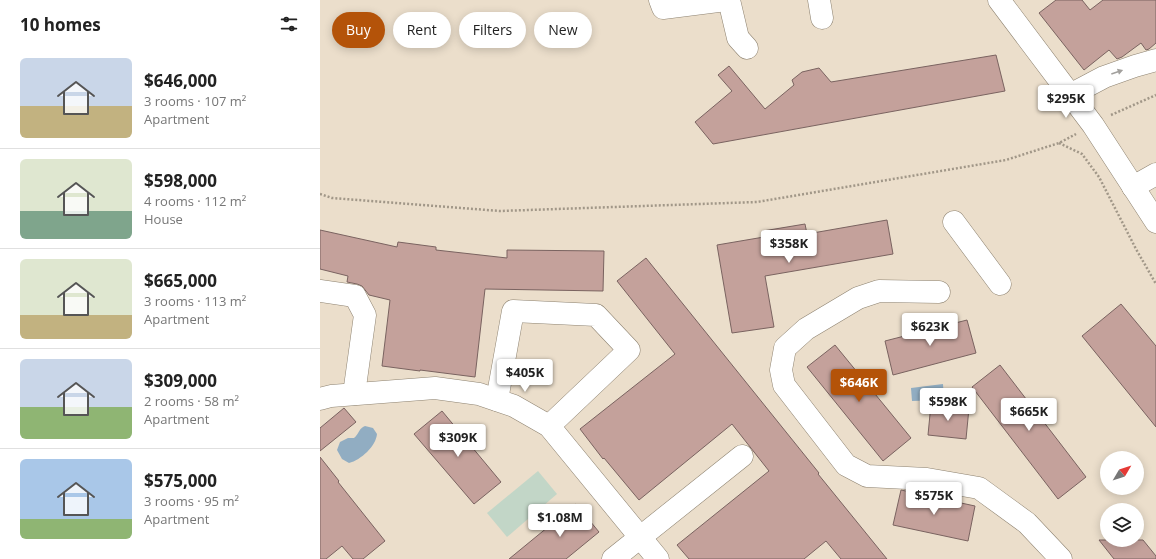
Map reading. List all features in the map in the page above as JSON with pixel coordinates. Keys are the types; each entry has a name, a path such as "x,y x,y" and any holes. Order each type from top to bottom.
{"street":[{"path":"662,4 726,0"},
{"path":"729,0 738,45"},
{"path":"999,0 1093,125 1156,222"},
{"path":"1070,95 1104,77 1156,60"},
{"path":"1133,187 1156,174"},
{"path":"954,222 1000,284"},
{"path":"320,291 355,296 365,315 354,394"},
{"path":"939,292 879,291 858,298 806,329 785,348 781,370 784,385 846,465 867,476 927,479 979,488 1027,523 1062,559"},
{"path":"497,400 513,311 596,315 629,350 549,426"},
{"path":"320,399 331,396 435,388 479,394 514,406 549,426 658,559"},
{"path":"612,559 742,456"}],"path":[{"path":"1110,116 1156,95"},
{"path":"320,194 332,198 500,211 757,202 1006,160 1059,143 1079,132"},
{"path":"1059,143 1082,154 1099,177 1156,284"}],"green space":[{"path":"538,471 557,494 507,537 487,513"}],"water":[{"path":"943,384 944,400 912,401 911,388"},
{"path":"365,426 373,428 377,434 376,439 371,448 363,456 349,463 342,459 337,450 340,442 348,438 354,438 361,428"}],"building":[{"path":"1056,0 1082,0 1090,10 1103,0 1156,0 1156,43 1146,50 1141,43 1117,59 1109,50 1084,70 1039,13"},
{"path":"996,55 1005,91 713,144 695,122 732,91 718,75 729,66 765,109 794,85 792,80 802,72 819,68 831,82"},
{"path":"887,220 893,254 765,276 774,327 732,333 717,245 764,237 763,231 805,224 807,234"},
{"path":"320,230 397,247 398,242 436,247 436,250 507,258 507,250 604,251 603,291 485,289 475,377 382,366 390,300 369,295 362,286 347,282 348,276 320,269"},
{"path":"646,258 887,559 841,559 826,541 804,559 689,559 677,545 769,471 732,424 639,500 604,458 603,459 580,429 675,354 617,281"},
{"path":"1121,304 1156,346 1156,427 1082,336"},
{"path":"967,320 976,353 893,375 885,341"},
{"path":"835,345 911,438 883,461 807,367"},
{"path":"1000,365 1086,477 1058,499 972,387"},
{"path":"931,404 969,408 966,439 928,435"},
{"path":"344,408 356,422 320,451 320,428"},
{"path":"442,411 501,482 474,504 414,434"},
{"path":"320,457 385,541 363,559 353,559 342,546 326,559 320,559"},
{"path":"901,490 975,506 968,541 893,525"},
{"path":"576,504 599,532 566,559 509,559"},
{"path":"1144,541 1156,556 1156,559 1114,559 1105,547 1144,547"}]}
